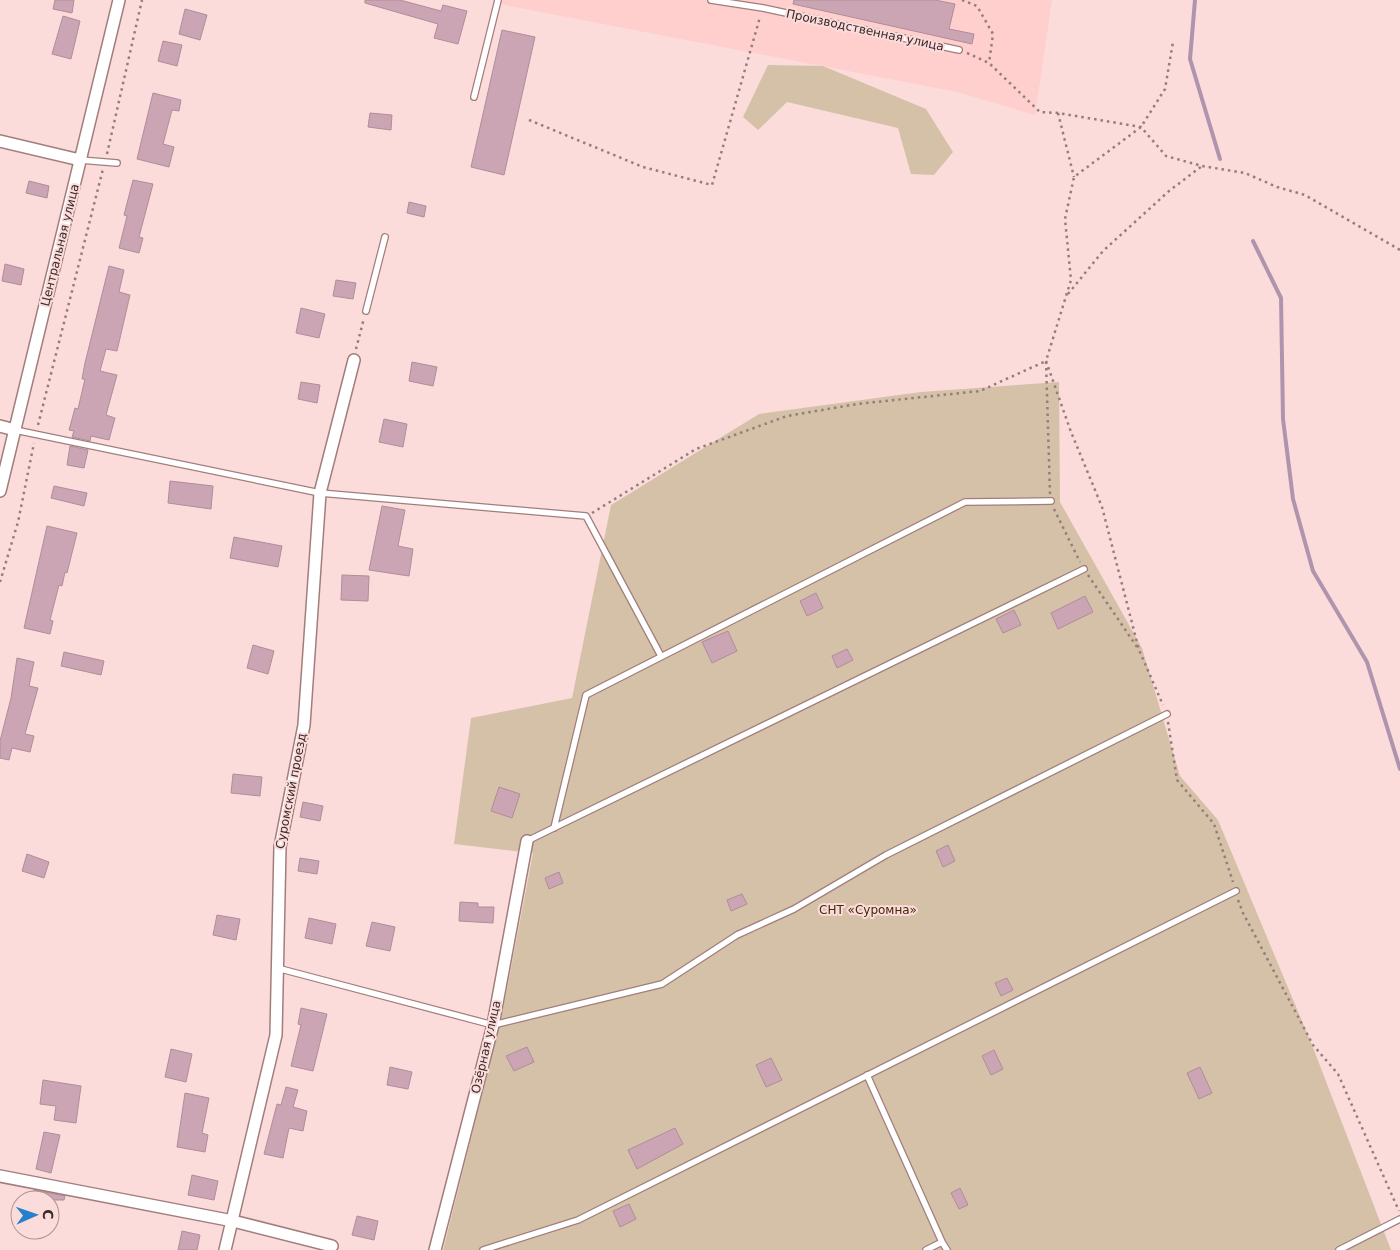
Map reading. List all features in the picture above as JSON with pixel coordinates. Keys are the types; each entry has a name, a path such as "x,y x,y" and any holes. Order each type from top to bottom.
{"street":[{"name":"Центральная улица","path":"0,491 119,0"},
{"path":"0,141 80,160"},
{"name":"Суромский проезд","path":"225,1250 276,1035 280,847 304,725 320,493 354,360"},
{"path":"0,426 15,430"},
{"name":"Озёрная улица","path":"435,1250 493,1025 527,841"},
{"path":"0,1176 232,1221 332,1246"}],"lane":[{"path":"474,97 498,0"},
{"name":"Производственная улица","path":"711,0 763,8 959,50"},
{"path":"731,4 739,0"},
{"path":"80,160 117,163"},
{"path":"366,311 385,237"},
{"path":"15,430 320,493 586,516 662,656"},
{"path":"554,828 586,694 965,502 1051,501"},
{"path":"527,841 1084,569"},
{"path":"277,968 493,1025 662,984 737,935 794,909 886,856 1167,714"},
{"path":"484,1250 578,1220 1236,891"},
{"path":"867,1075 947,1250"},
{"path":"1339,1250 1400,1219"},
{"path":"926,1250 942,1242"}],"path":[{"path":"0,582 18,522 36,434 105,162 142,0"},
{"path":"962,0 977,6 993,34 989,63"},
{"path":"530,120 642,167 712,184 763,8"},
{"path":"1074,176 1142,127 1165,90 1174,42"},
{"path":"959,50 989,63 1040,112 1058,113 1142,127 1166,156 1202,166 1245,173 1277,187 1305,195 1400,250"},
{"path":"1058,113 1074,176 1065,219 1071,280 1046,361 1051,501 1071,548 1140,650"},
{"path":"1066,296 1103,251 1169,191 1202,166"},
{"path":"354,360 366,311"},
{"path":"586,516 696,450 787,416 857,404 980,391 1046,361"},
{"path":"1046,361 1071,432 1102,506 1140,650 1167,714 1177,780 1214,824 1243,914 1313,1045 1338,1074 1400,1212"}],"shaded area":[{"path":"500,0 1052,0 1035,115 957,92 499,4"}],"green space":[{"path":"768,65 823,66 926,109 953,152 934,175 911,174 898,128 787,102 758,130 743,117"},
{"name":"СНТ «Суромна»","path":"1059,382 1060,502 1142,648 1180,776 1218,820 1312,1045 1391,1250 443,1250 501,1020 533,853 454,844 471,718 572,698 611,505 759,414 921,392"}],"building":[{"path":"55,0 74,0 72,13 53,9"},
{"path":"365,0 400,0 441,11 443,5 467,11 458,44 434,38 438,24 365,3"},
{"path":"794,0 935,0 955,4 949,29 974,34 972,44 793,4"},
{"path":"185,9 207,15 200,40 179,34"},
{"path":"63,16 80,21 71,59 52,54"},
{"path":"502,30 535,37 504,175 471,167"},
{"path":"163,41 182,45 177,66 158,61"},
{"path":"153,93 181,100 179,111 172,110 163,144 174,147 169,167 137,159"},
{"path":"370,113 392,115 391,130 368,127"},
{"path":"133,180 153,184 139,237 143,238 139,253 119,248 127,216 124,215"},
{"path":"29,181 49,186 47,198 26,193"},
{"path":"409,202 426,206 424,217 407,213"},
{"path":"5,264 24,269 21,285 2,281"},
{"path":"109,266 124,270 119,292 130,295 117,351 106,349 100,371 117,375 106,415 115,418 109,440 91,436 90,441 72,437 74,431 69,430 75,408 78,409 85,379 82,379 85,363"},
{"path":"336,280 356,283 353,299 333,296"},
{"path":"301,308 325,314 319,338 296,333"},
{"path":"412,362 437,367 433,386 409,381"},
{"path":"301,382 320,385 317,403 298,399"},
{"path":"384,419 407,424 403,447 379,442"},
{"path":"70,446 88,450 84,468 67,465"},
{"path":"170,481 213,486 211,509 168,503"},
{"path":"54,486 87,493 84,506 51,498"},
{"path":"382,506 405,510 398,546 413,549 409,576 369,570"},
{"path":"47,526 77,533 67,573 65,572 62,586 59,585 50,620 53,621 50,634 24,628"},
{"path":"234,537 282,546 278,567 230,558"},
{"path":"342,575 369,576 368,601 341,600"},
{"path":"816,593 823,608 807,616 800,601"},
{"path":"1085,596 1093,612 1058,629 1051,613"},
{"path":"1014,610 1021,625 1003,633 996,619"},
{"path":"728,631 737,651 712,663 702,642"},
{"path":"253,645 274,651 268,674 247,668"},
{"path":"847,649 853,660 837,668 832,656"},
{"path":"64,652 104,661 101,675 61,666"},
{"path":"17,658 34,662 29,686 38,688 25,734 34,736 30,752 12,748 9,760 0,758 0,741 11,698"},
{"path":"233,774 262,777 260,796 231,793"},
{"path":"499,787 520,794 512,818 491,811"},
{"path":"303,802 323,806 320,821 300,817"},
{"path":"948,845 955,861 943,867 936,851"},
{"path":"27,854 49,862 44,878 22,871"},
{"path":"300,858 319,861 317,874 298,871"},
{"path":"559,872 563,883 549,889 545,878"},
{"path":"742,894 747,904 731,911 727,900"},
{"path":"460,902 478,903 478,907 494,907 493,923 459,921"},
{"path":"217,915 240,919 236,940 213,935"},
{"path":"309,918 336,924 332,944 305,938"},
{"path":"372,922 395,927 390,951 366,946"},
{"path":"1007,978 1013,990 1001,996 995,983"},
{"path":"301,1008 327,1014 313,1071 291,1066 301,1025 298,1024"},
{"path":"527,1047 534,1062 514,1071 506,1056"},
{"path":"171,1049 192,1054 186,1082 165,1077"},
{"path":"994,1050 1003,1069 991,1075 982,1056"},
{"path":"771,1058 782,1080 766,1087 756,1065"},
{"path":"390,1067 412,1072 408,1089 387,1085"},
{"path":"1200,1067 1212,1093 1199,1099 1187,1073"},
{"path":"43,1080 81,1086 76,1123 54,1120 56,1106 40,1104"},
{"path":"286,1087 298,1090 293,1107 307,1111 303,1131 289,1128 283,1158 264,1154 277,1104 281,1105"},
{"path":"185,1093 209,1098 202,1133 208,1135 205,1152 177,1147"},
{"path":"675,1128 683,1144 637,1169 628,1150"},
{"path":"44,1132 60,1135 51,1173 36,1169"},
{"path":"192,1175 218,1181 214,1200 188,1195"},
{"path":"960,1188 968,1205 959,1209 951,1193"},
{"path":"60,1195 65,1196 64,1200 60,1200"},
{"path":"629,1204 636,1219 620,1227 613,1211"},
{"path":"357,1216 378,1221 374,1240 352,1235"},
{"path":"182,1231 200,1235 197,1250 178,1250"}],"waterway":[{"path":"1195,0 1190,59 1220,159"},
{"path":"1253,241 1281,298 1283,419 1293,499 1313,571 1367,662 1400,769"}]}
